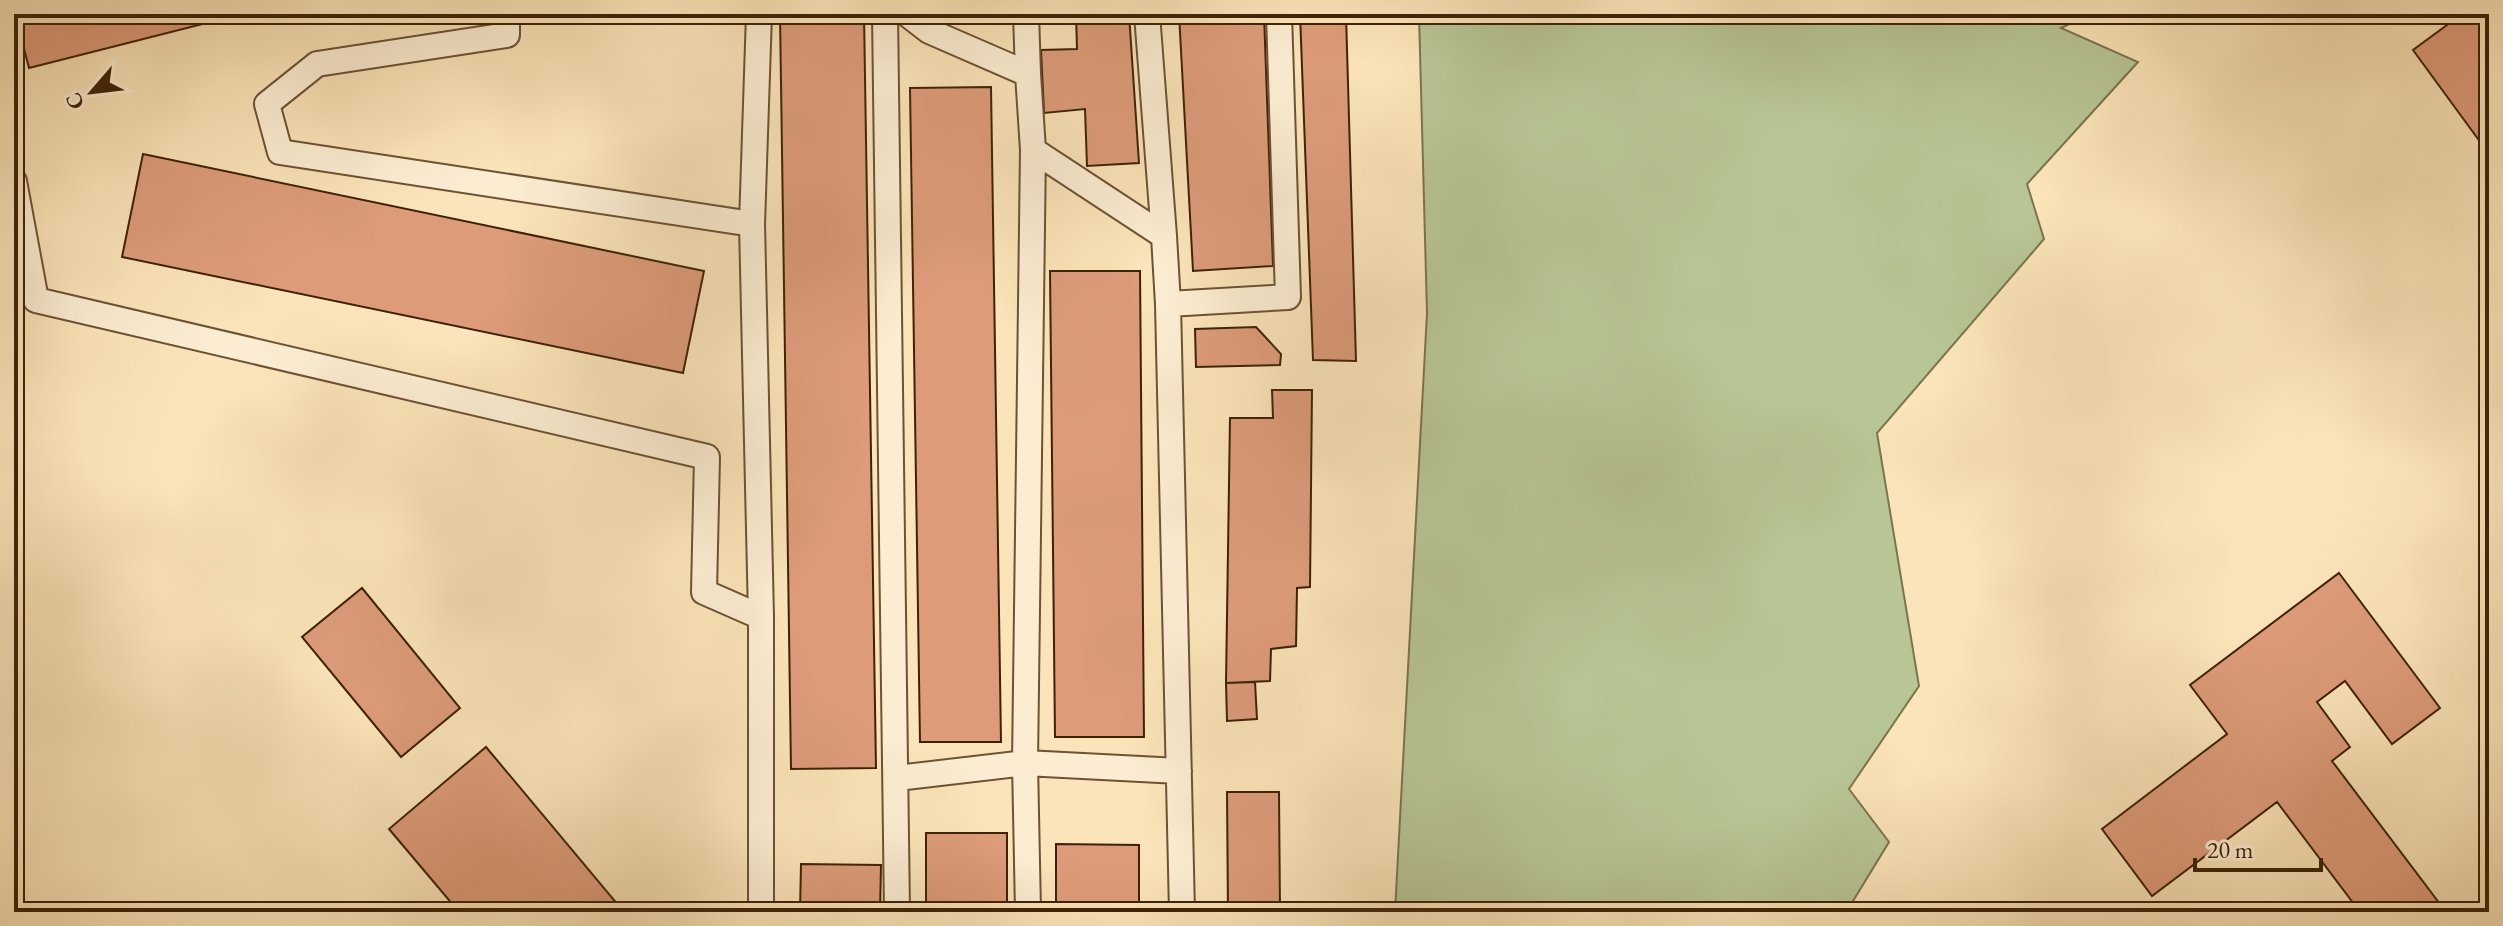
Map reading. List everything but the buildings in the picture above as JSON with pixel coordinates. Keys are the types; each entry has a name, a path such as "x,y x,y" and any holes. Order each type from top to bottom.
{"lane":[{"path":"507,14 507,35 317,64 267,104 280,152 752,224"},
{"path":"759,14 752,224 761,617 761,912"},
{"path":"885,14 897,912"},
{"path":"907,14 929,31 1028,74"},
{"path":"1026,14 1033,150 1025,763 1028,912"},
{"path":"1147,14 1168,304 1182,912"},
{"path":"1168,304 1288,297 1279,14"},
{"path":"1033,150 1164,236"},
{"path":"14,181 36,300 707,457 704,592 761,617"},
{"path":"897,778 1025,763 1179,771"}],"green space":[{"path":"1419,14 2090,14 2061,28 2138,62 2027,184 2044,239 1877,433 1919,686 1849,789 1889,842 1850,906 1850,912 1395,912 1427,313"}]}
